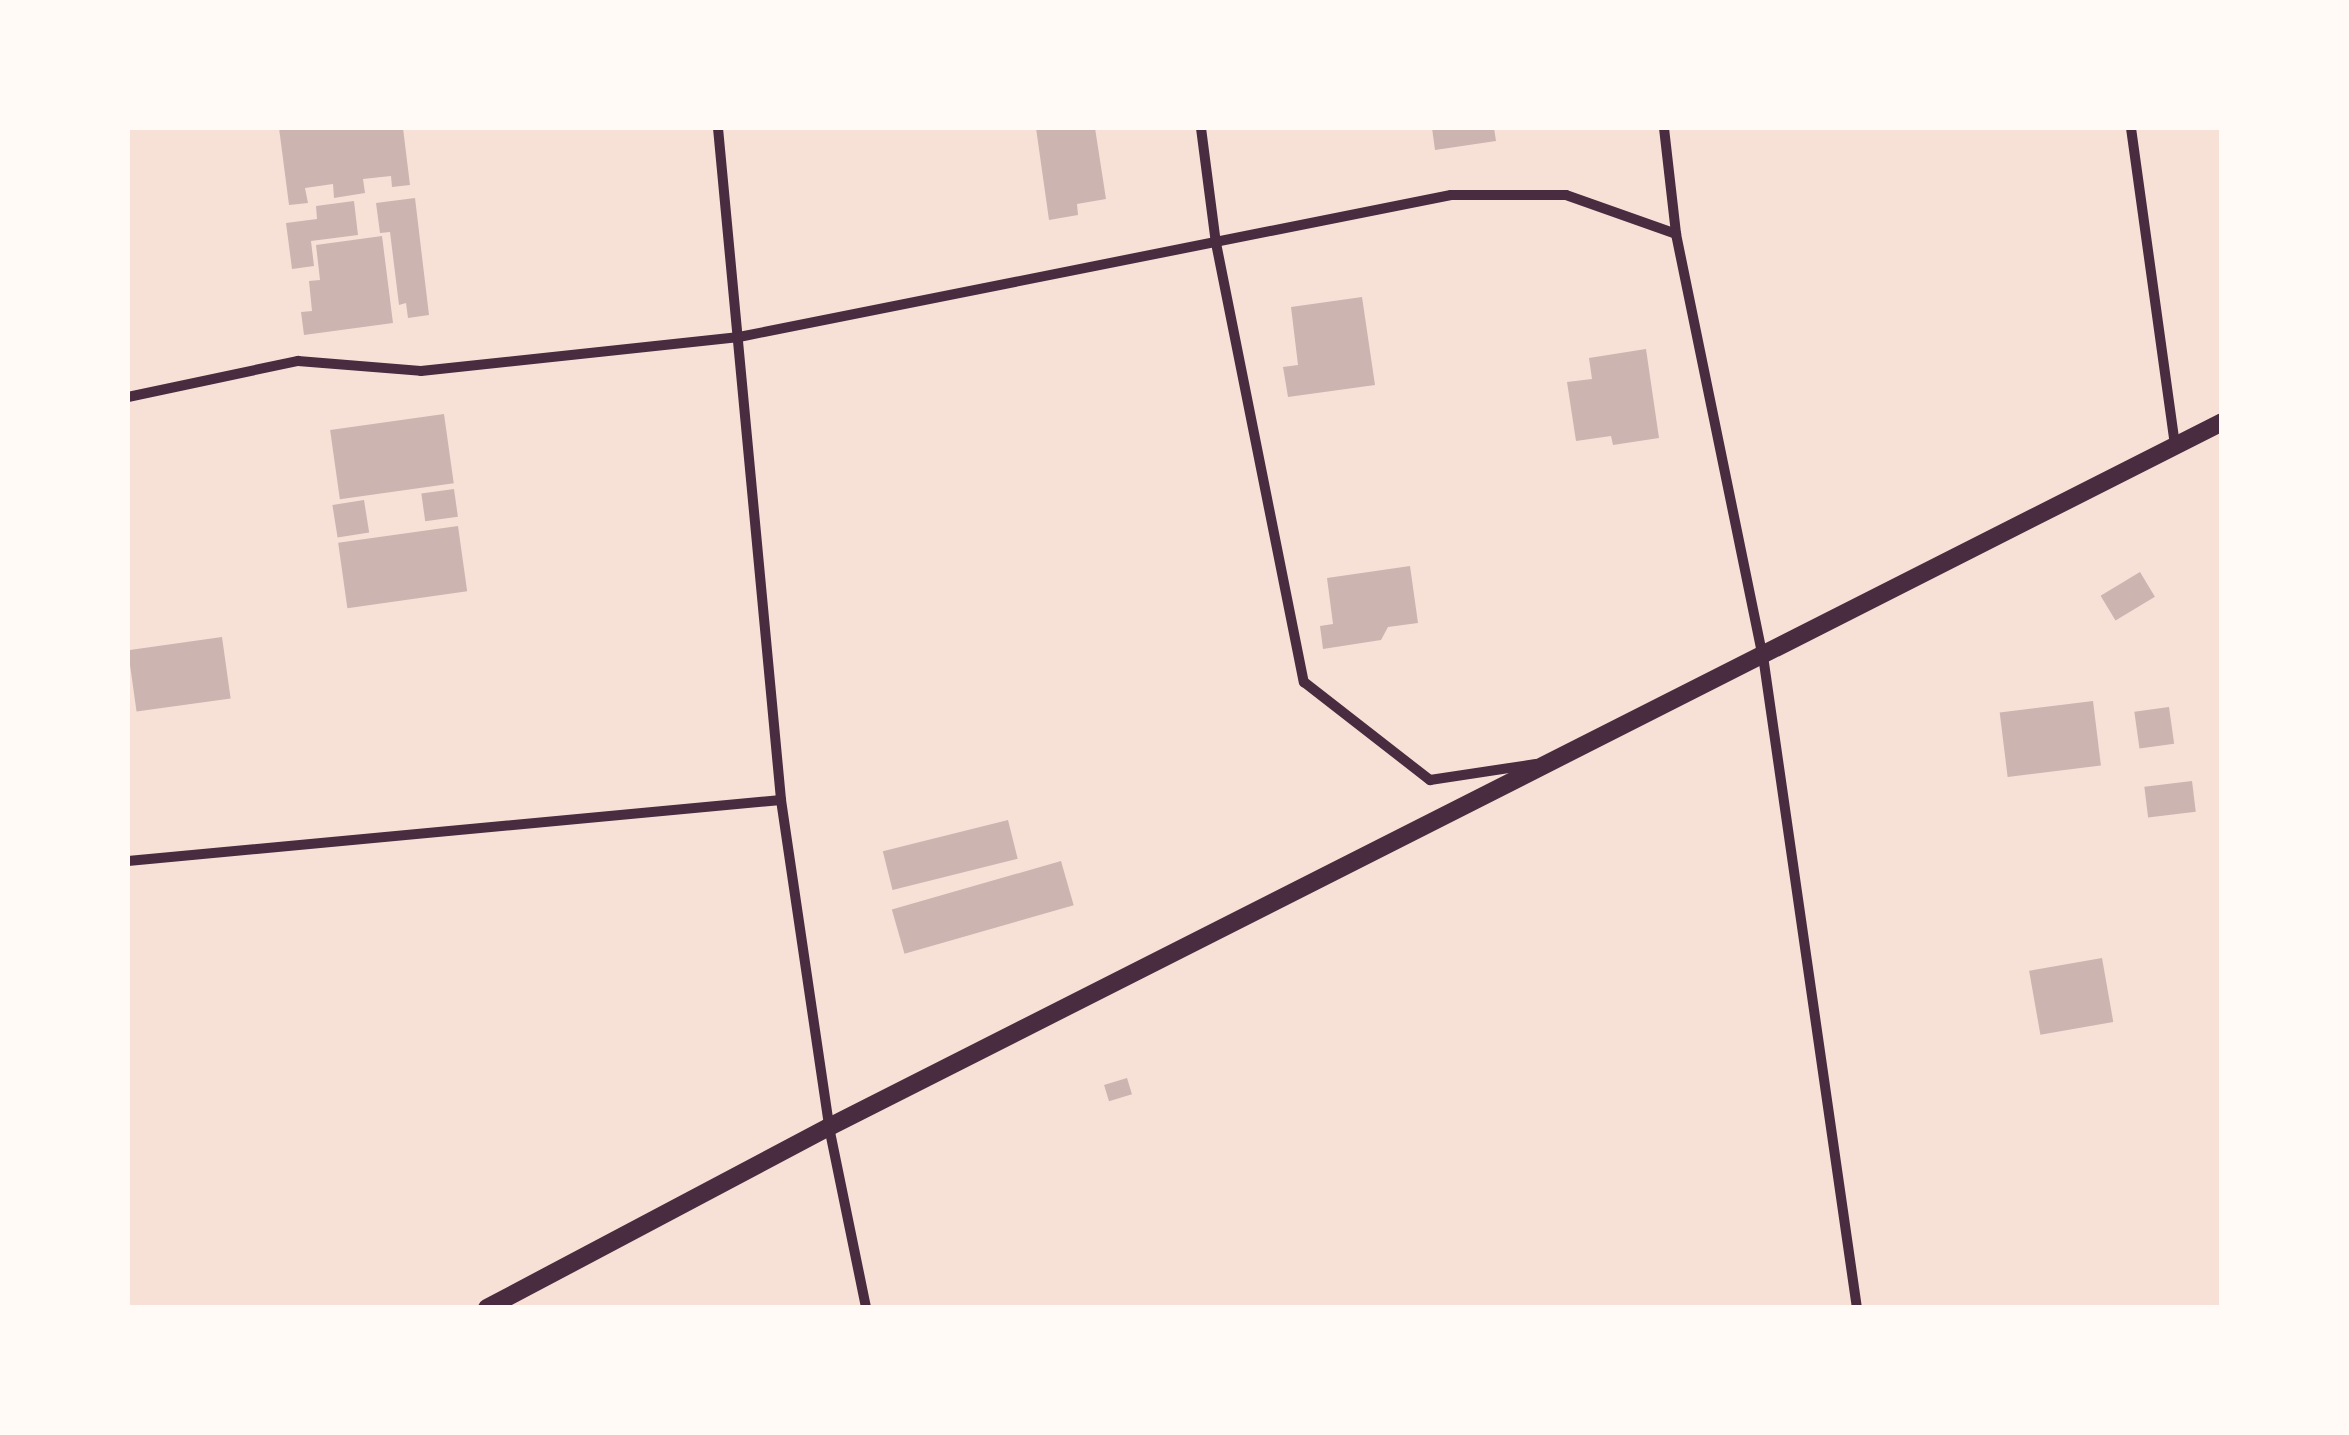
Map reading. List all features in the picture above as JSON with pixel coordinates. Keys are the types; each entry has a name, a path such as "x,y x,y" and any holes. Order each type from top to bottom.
{"street":[{"path":"718,128 780,800 829,1127 866,1308"},
{"path":"1201,128 1216,242 1304,682 1430,780 1556,762"},
{"path":"1664,128 1676,234 1763,656 1857,1308"},
{"path":"2131,128 2175,447"},
{"path":"128,398 298,361 421,370 739,337 1452,195 1566,195 1676,234"},
{"path":"487,1308 829,1127 2222,422"},
{"path":"128,861 780,800"}],"building":[{"path":"279,128 403,128 410,185 392,187 391,176 363,179 365,193 334,198 333,184 305,188 308,203 289,205"},
{"path":"1036,128 1095,128 1106,199 1077,204 1078,215 1049,220"},
{"path":"1432,128 1494,128 1496,141 1435,150"},
{"path":"415,198 429,315 408,318 406,303 399,305 390,232 380,233 376,203"},
{"path":"354,201 358,235 311,241 314,266 292,269 286,223 317,219 316,206"},
{"path":"382,236 393,323 304,335 301,312 312,311 309,281 320,280 316,245"},
{"path":"1362,297 1375,385 1288,397 1283,367 1298,365 1291,307"},
{"path":"1646,349 1659,438 1613,445 1611,436 1576,441 1567,382 1592,379 1589,358"},
{"path":"444,414 454,483 340,499 330,430"},
{"path":"454,489 458,517 425,521 421,494"},
{"path":"364,500 369,533 338,538 332,505"},
{"path":"458,526 467,591 347,608 338,543"},
{"path":"1410,566 1418,623 1388,627 1381,640 1323,649 1320,626 1333,624 1327,578"},
{"path":"2140,572 2155,597 2116,621 2101,596"},
{"path":"222,637 231,698 137,712 128,650"},
{"path":"2093,701 2101,766 2008,777 2000,712"},
{"path":"2169,707 2174,744 2139,749 2134,712"},
{"path":"2192,781 2196,812 2148,818 2144,787"},
{"path":"1008,820 1018,859 893,890 883,851"},
{"path":"1061,861 1074,905 904,954 892,910"},
{"path":"2102,958 2113,1022 2040,1035 2029,971"},
{"path":"1127,1078 1132,1094 1109,1101 1104,1085"}]}
